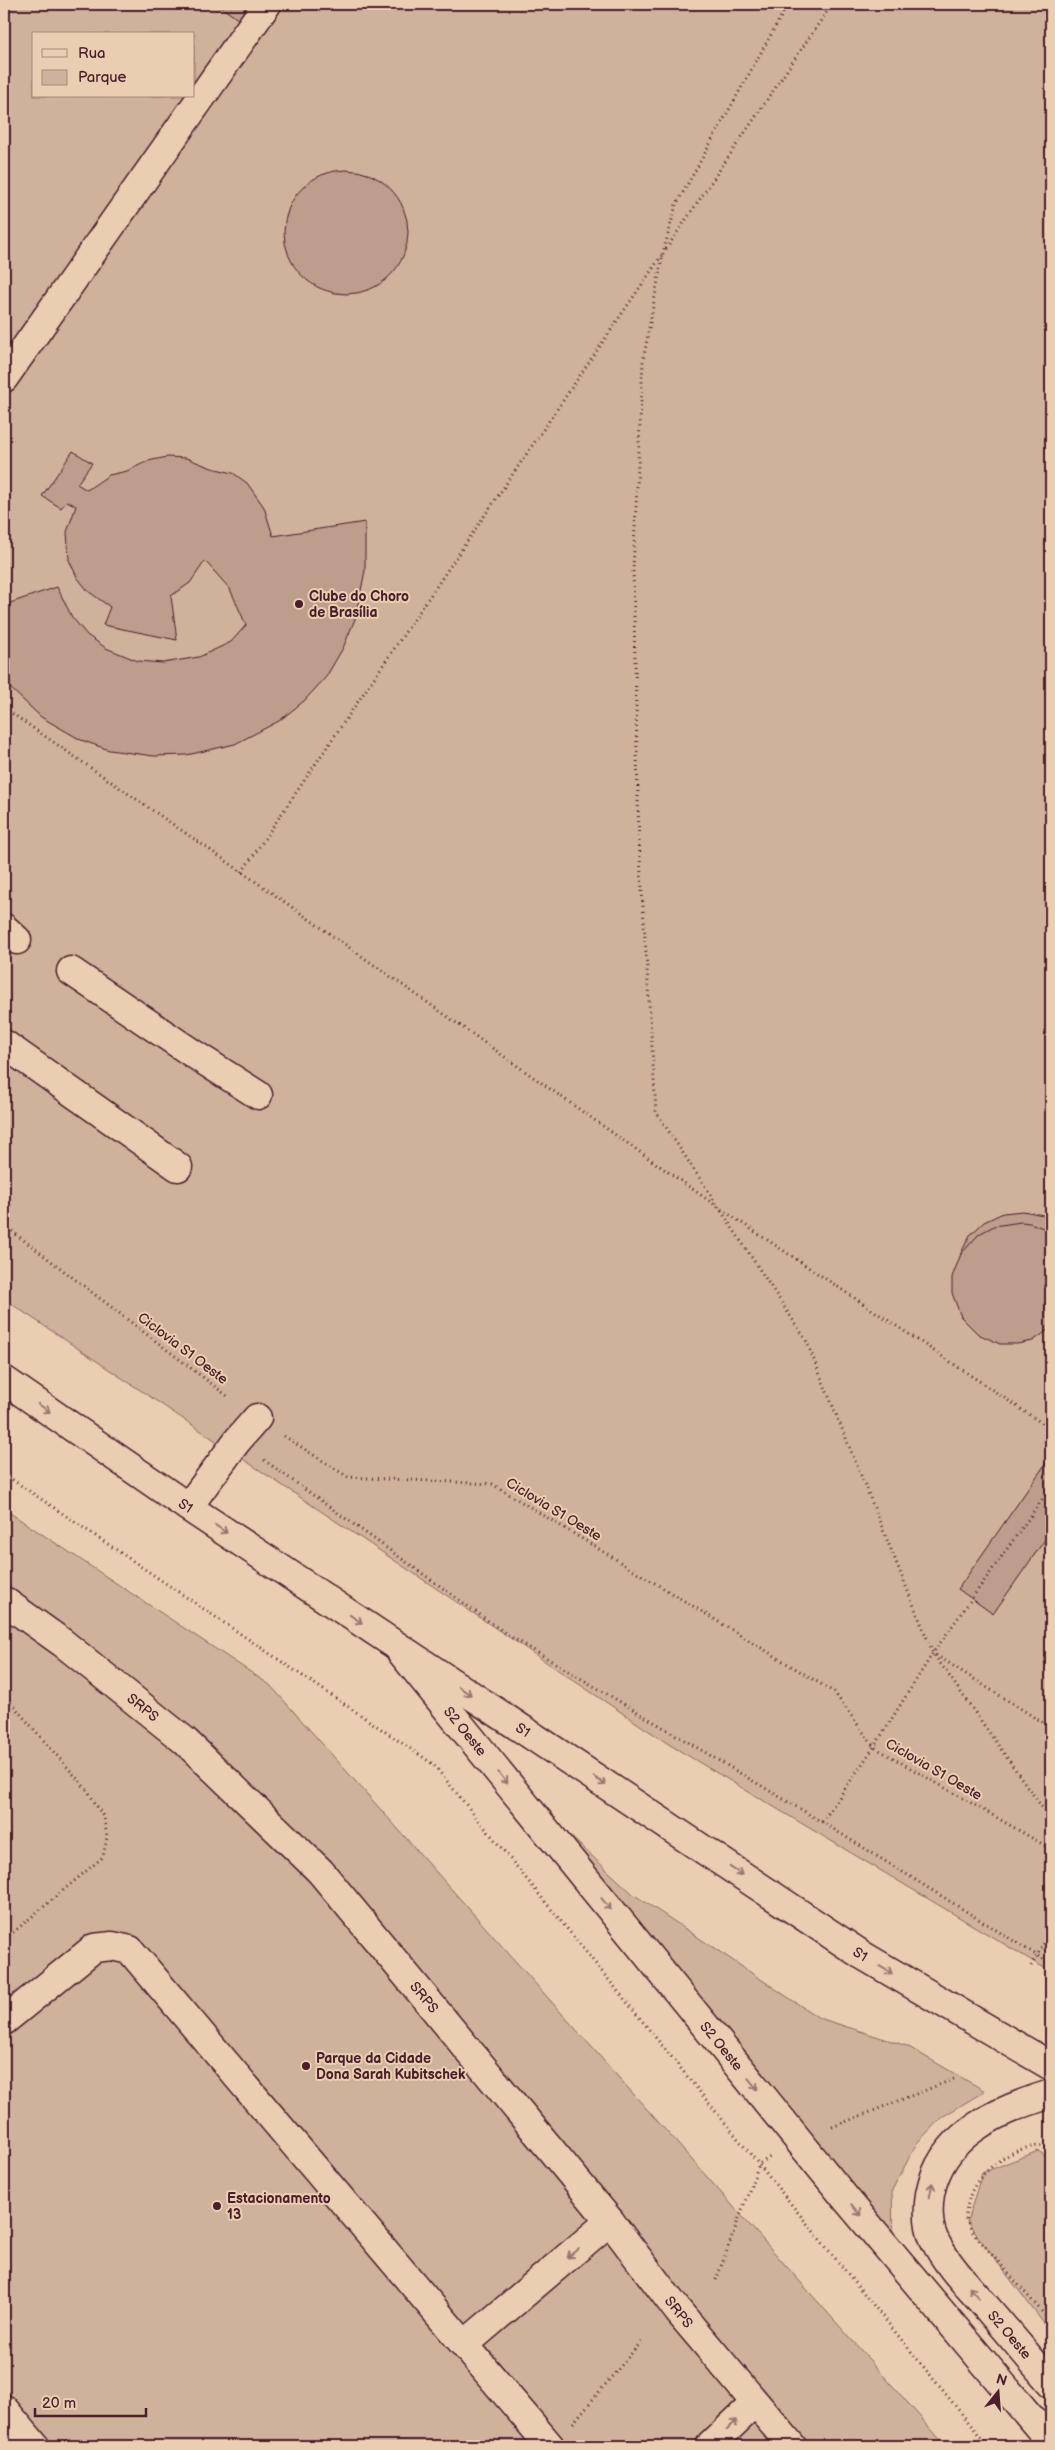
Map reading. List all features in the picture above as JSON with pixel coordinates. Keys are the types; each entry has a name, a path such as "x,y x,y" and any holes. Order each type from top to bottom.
{"main road":[{"path":"4,378 268,4"},
{"path":"71,971 258,1095"},
{"path":"4,1044 178,1167"},
{"name":"S1","path":"4,1380 188,1507 862,1955 1051,2066"},
{"path":"188,1507 237,1440 257,1418"},
{"name":"SRPS","path":"4,1601 63,1643 185,1741 320,1871 610,2221 678,2311 792,2446"},
{"name":"S2 Oeste","path":"395,1645 798,2140 1051,2442"},
{"path":"4,2021 94,1948 112,1946 130,1950 550,2446"},
{"name":"S2 Oeste","path":"1051,2094 1010,2109 970,2130 946,2152 933,2177 928,2208 934,2238 954,2270 1051,2383"},
{"path":"465,2344 610,2221"},
{"path":"710,2446 755,2404"},
{"path":"4,2409 36,2446"}],"path":[{"path":"788,4 676,205 664,253 643,361 632,570 639,852 656,1112 806,1340 934,1654 1051,1820"},
{"path":"242,872 832,4"},
{"path":"4,708 242,872 718,1207 1051,1429"},
{"name":"Ciclovia S1 Oeste","path":"4,1225 257,1418 348,1477 492,1484 834,1692 874,1747 1051,1850"},
{"path":"237,1440 508,1635 822,1822 1051,1964"},
{"path":"4,1474 433,1764 988,2446"},
{"path":"822,1822 874,1747 934,1654 1051,1487"},
{"path":"934,1654 1051,1728"},
{"path":"4,1695 88,1791 104,1818 107,1837 103,1856 4,1940"},
{"path":"1031,1966 1051,1931"},
{"path":"716,2280 759,2164 798,2140 954,2079"},
{"path":"1051,2150 1045,2146 1026,2147 1012,2154 985,2173 972,2190 965,2217 973,2233 1051,2322"},
{"path":"572,2424 642,2342"}],"green space":[{"path":"4,4 217,4 239,19 251,4 1051,4 1051,1972 670,1745 4,1299"},
{"name":"Parque da Cidade Dona Sarah Kubitschek","path":"4,1509 270,1685 946,2446 4,2446"},
{"path":"555,1822 633,1894 819,2018 907,2046 985,2091 942,2117 917,2143 892,2190 893,2239"},
{"path":"1038,2151 1051,2159 1051,2333 967,2222 982,2173"}],"building":[{"path":"217,4 250,4 239,20"},
{"path":"346,170 370,175 390,188 403,208 408,232 403,256 390,276 370,289 346,294 322,289 302,276 289,256 284,232 289,208 302,188 322,175"},
{"name":"Clube do Choro de Brasília","path":"73,451 92,463 77,484 87,490 109,475 127,471 148,461 167,457 186,458 212,468 233,473 247,483 264,507 273,536 365,522 365,571 355,619 343,648 326,677 304,701 279,721 235,744 187,755 154,756 109,750 81,740 41,717 8,686 4,680 4,605 57,587 72,617 87,635 106,648 138,661 163,663 199,657 231,642 246,625 230,589 205,561 190,583 171,596 177,640 103,625 110,607 88,591 77,577 69,560 67,532 76,506 67,501 61,508 42,496"},
{"path":"1023,1211 1043,1215 1051,1220 1051,1325 1028,1334 1008,1334 988,1326 972,1312 961,1294 957,1274 961,1253 970,1235 984,1222 1003,1213"},
{"path":"1021,1222 1030,1223 1051,1231 1051,1328 1033,1341 1017,1344 1000,1344 978,1334 961,1317 952,1293 952,1277 961,1254 979,1234 994,1226"},
{"path":"1051,1456 1051,1531 993,1614 958,1589"}],"place":[{"name":"Clube do Choro de Brasília","path":"299,604"},
{"name":"Parque da Cidade Dona Sarah Kubitschek","path":"306,2066"},
{"name":"Estacionamento 13","path":"217,2206"}]}
